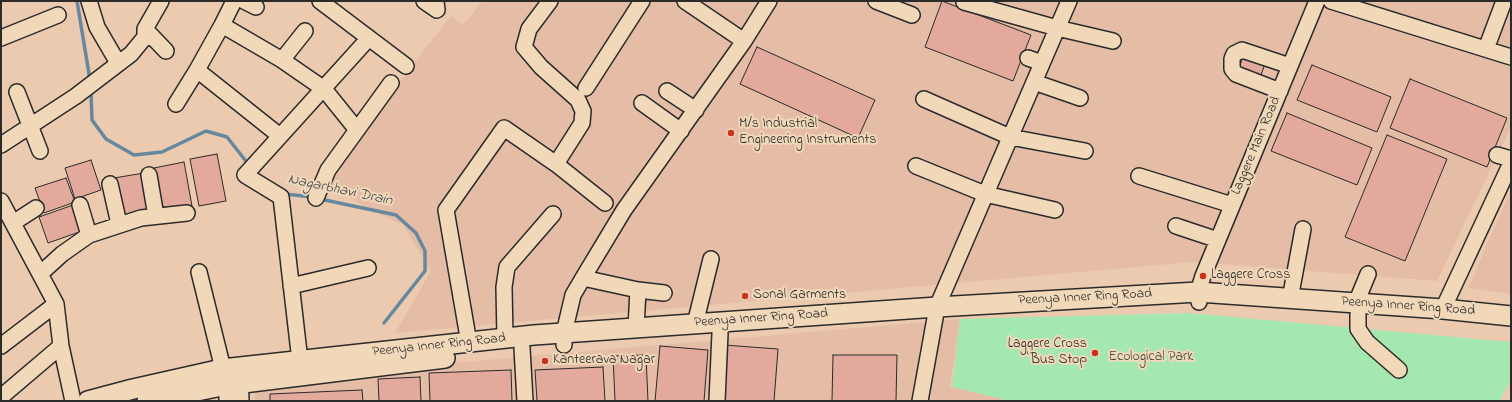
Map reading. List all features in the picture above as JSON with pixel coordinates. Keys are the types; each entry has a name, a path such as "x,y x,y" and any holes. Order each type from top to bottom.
{"main road":[{"name":"Peenya Inner Ring Road","path":"1198,297 1357,309 1443,309 1511,316"},
{"name":"Peenya Inner Ring Road","path":"148,401 233,385 522,348 564,339 636,328 695,324 1198,297 1290,299 1357,309 1511,327"},
{"name":"Peenya Inner Ring Road","path":"88,401 132,389 233,385 300,361 505,338 564,339 720,333 935,312"}],"street":[{"path":"90,1 97,27 118,63"},
{"path":"1,145 76,96 130,54 145,37 145,29 161,1"},
{"path":"176,104 197,70 234,1"},
{"path":"320,1 406,66"},
{"path":"424,1 437,10 436,1"},
{"path":"550,1 530,29 524,47 541,67 578,100 583,111 582,123 556,164"},
{"path":"586,88 642,1"},
{"path":"685,1 744,41"},
{"path":"564,339 573,296 624,210 744,41 769,1"},
{"path":"876,1 912,15"},
{"path":"920,401 935,312 1069,1"},
{"name":"Laggere Main Road","path":"1198,297 1203,276 1317,1"},
{"path":"1331,1 1511,57"},
{"path":"1486,49 1504,1"},
{"path":"964,2 1057,28 1112,41"},
{"path":"1,38 58,14"},
{"path":"222,24 282,60 324,89 357,130"},
{"path":"145,29 166,51"},
{"path":"282,60 305,31"},
{"path":"300,361 281,197 245,175 369,38"},
{"path":"1280,91 1236,74 1232,69 1232,59 1234,54 1242,50 1290,66"},
{"path":"1028,58 1042,63"},
{"path":"197,70 280,136"},
{"path":"1034,82 1080,98"},
{"path":"316,198 328,170 391,83"},
{"path":"668,91 696,110"},
{"path":"17,92 40,151"},
{"path":"924,99 1010,137 1085,151"},
{"path":"642,104 681,131"},
{"path":"469,343 446,210 504,128 556,164 605,204"},
{"path":"1443,309 1511,163"},
{"path":"916,166 985,194 1055,210"},
{"path":"149,175 156,216"},
{"path":"1139,176 1232,205"},
{"path":"110,184 119,224"},
{"path":"1,201 56,304 61,346 73,401"},
{"path":"80,205 89,235"},
{"path":"12,223 36,208"},
{"path":"40,274 62,254 89,235 141,218 187,213"},
{"path":"505,338 504,287 507,268 553,214"},
{"path":"1176,226 1218,240"},
{"path":"1290,299 1303,229"},
{"path":"695,324 711,259"},
{"path":"291,286 368,268"},
{"path":"199,272 233,385"},
{"path":"1368,274 1357,309 1358,329 1367,342 1399,370"},
{"path":"583,278 638,290 664,293"},
{"path":"636,328 638,290"},
{"path":"1,346 56,304"},
{"path":"717,401 720,333"},
{"path":"1,397 61,346"},
{"path":"522,348 524,401"}],"shaded area":[{"path":"483,1 1511,1 1511,127 1437,281 1193,262 395,333 431,271 403,225 365,207 321,181 451,16 463,25"},
{"path":"1511,190 1511,294 1468,288"},
{"path":"960,319 950,386 1010,401 255,401 254,380"}],"green space":[{"name":"Ecological Park","path":"1189,313 1511,342 1511,379 1500,401 1010,401 952,387 960,319"}],"building":[{"path":"942,1 1031,35 1013,81 925,47"},
{"path":"757,47 875,100 858,138 740,84"},
{"path":"1244,54 1266,61 1261,75 1239,68"},
{"path":"1312,65 1391,97 1377,132 1297,100"},
{"path":"1410,79 1507,118 1487,167 1390,128"},
{"path":"1287,113 1372,148 1357,185 1271,151"},
{"path":"1387,135 1447,159 1405,261 1345,237"},
{"path":"217,154 226,201 199,206 190,159"},
{"path":"91,160 101,190 75,199 65,168"},
{"path":"184,162 192,206 162,212 154,168"},
{"path":"144,173 150,211 120,216 114,178"},
{"path":"66,178 75,202 44,213 35,188"},
{"path":"73,205 82,231 48,243 39,217"},
{"path":"724,345 778,349 774,401 719,401"},
{"path":"660,346 708,350 704,401 655,401"},
{"path":"646,355 648,401 615,401 613,356"},
{"path":"833,355 897,355 896,401 832,401"},
{"path":"603,367 605,401 537,401 535,370"},
{"path":"511,370 512,401 430,401 429,373"},
{"path":"420,377 421,401 379,401 378,379"},
{"path":"362,390 363,401 270,401 270,394"}],"waterway":[{"name":"Nagarbhavi Drain","path":"77,1 90,80"},
{"name":"Nagarbhavi Drain","path":"91,91 92,120 106,139 134,155 162,152 206,131 227,137 249,165"},
{"name":"Nagarbhavi Drain","path":"285,194 312,197"},
{"name":"Nagarbhavi Drain","path":"320,199 396,215 416,233 425,251 425,271 384,323"}],"place":[{"name":"M/s Industrial Engineering Instruments","path":"731,133"},
{"name":"Laggere Cross","path":"1203,276"},
{"name":"Sonal Garments","path":"745,296"},
{"name":"Laggere Cross Bus Stop","path":"1095,353"},
{"name":"Kanteerava Nagar","path":"545,361"}]}
